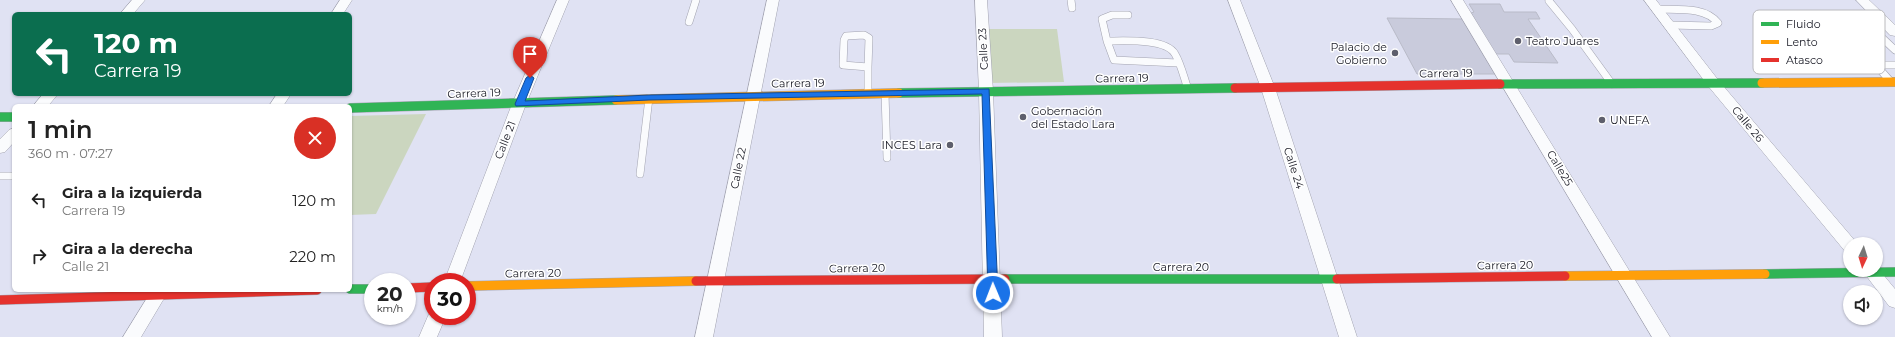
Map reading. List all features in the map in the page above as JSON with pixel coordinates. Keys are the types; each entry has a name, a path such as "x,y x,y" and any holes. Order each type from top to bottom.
{"street":[{"path":"128,12 139,0"},
{"path":"338,12 346,0"},
{"name":"Calle 21","path":"455,273 519,104 563,0"},
{"name":"Calle 22","path":"704,337 752,96 773,0"},
{"name":"Calle 23","path":"981,0 993,279 993,337"},
{"name":"Calle 24","path":"1234,0 1268,88 1348,337"},
{"name":"Calle25","path":"1457,0 1661,337"},
{"path":"1862,0 1872,10"},
{"name":"Calle 26","path":"1654,5 1714,84 1843,238"},
{"path":"1885,22 1895,32"},
{"name":"Carrera 19","path":"352,108 519,104 649,98 986,91 1509,84 1893,82"},
{"path":"42,104 49,96"},
{"path":"0,117 12,117"},
{"path":"0,148 12,135"},
{"name":"Carrera 20","path":"476,286 716,281 1330,279 1625,276 1843,272"},
{"name":"Carrera 20","path":"1883,272 1895,272"},
{"path":"1876,277 1895,301"},
{"path":"352,289 364,289"},
{"path":"0,300 160,292"},
{"path":"132,337 160,292"},
{"path":"428,337 433,325"}],"lane":[{"path":"689,22 696,0"},
{"path":"1071,0 1072,8"},
{"path":"1549,1 1572,28 1612,84"},
{"path":"1654,5 1702,12 1714,16 1718,23 1711,26 1670,25"},
{"path":"1128,15 1112,15 1102,19 1107,41 1114,60 1178,63"},
{"path":"868,94 869,67 870,38 864,35 846,36 844,40 843,65 853,68 869,67"},
{"path":"1107,41 1155,43 1173,49 1188,89"},
{"path":"1885,41 1895,50"},
{"path":"1885,74 1893,82"},
{"path":"885,93 887,158"},
{"path":"640,174 649,98"},
{"path":"0,176 12,176"}],"green space":[{"path":"986,29 1057,29 1064,82 988,83"},
{"path":"426,114 376,214 352,215 352,116"}],"building":[{"path":"1469,4 1500,4 1504,12 1536,12 1540,19 1528,19 1558,63 1514,62 1509,54 1495,54 1471,13 1474,12"},
{"path":"1387,18 1464,19 1496,74 1417,74"}],"traffic: fast":[{"path":"1500,84 1762,83"},
{"path":"899,93 1235,88"},
{"path":"352,108 616,100"},
{"path":"0,117 12,117"},
{"path":"1765,274 1895,272"},
{"path":"1005,279 1337,279"},
{"path":"352,289 364,289"}],"traffic: slow":[{"path":"1762,83 1895,82"},
{"path":"616,100 899,93"},
{"path":"1565,276 1765,274"},
{"path":"476,286 696,281"}],"traffic: jam":[{"path":"1235,88 1500,84"},
{"path":"1337,279 1565,276"},
{"path":"696,281 1005,279"},
{"path":"416,288 424,287"},
{"path":"0,300 254,292"}],"place":[{"name":"Teatro Juares","path":"1518,41"},
{"name":"Palacio de Gobierno","path":"1395,53"},
{"name":"Gobernación del Estado Lara","path":"1023,117"},
{"name":"UNEFA","path":"1602,120"},
{"name":"INCES Lara","path":"950,145"}],"route":[{"path":"530,78 519,104 649,98 986,91 993,293"}]}
